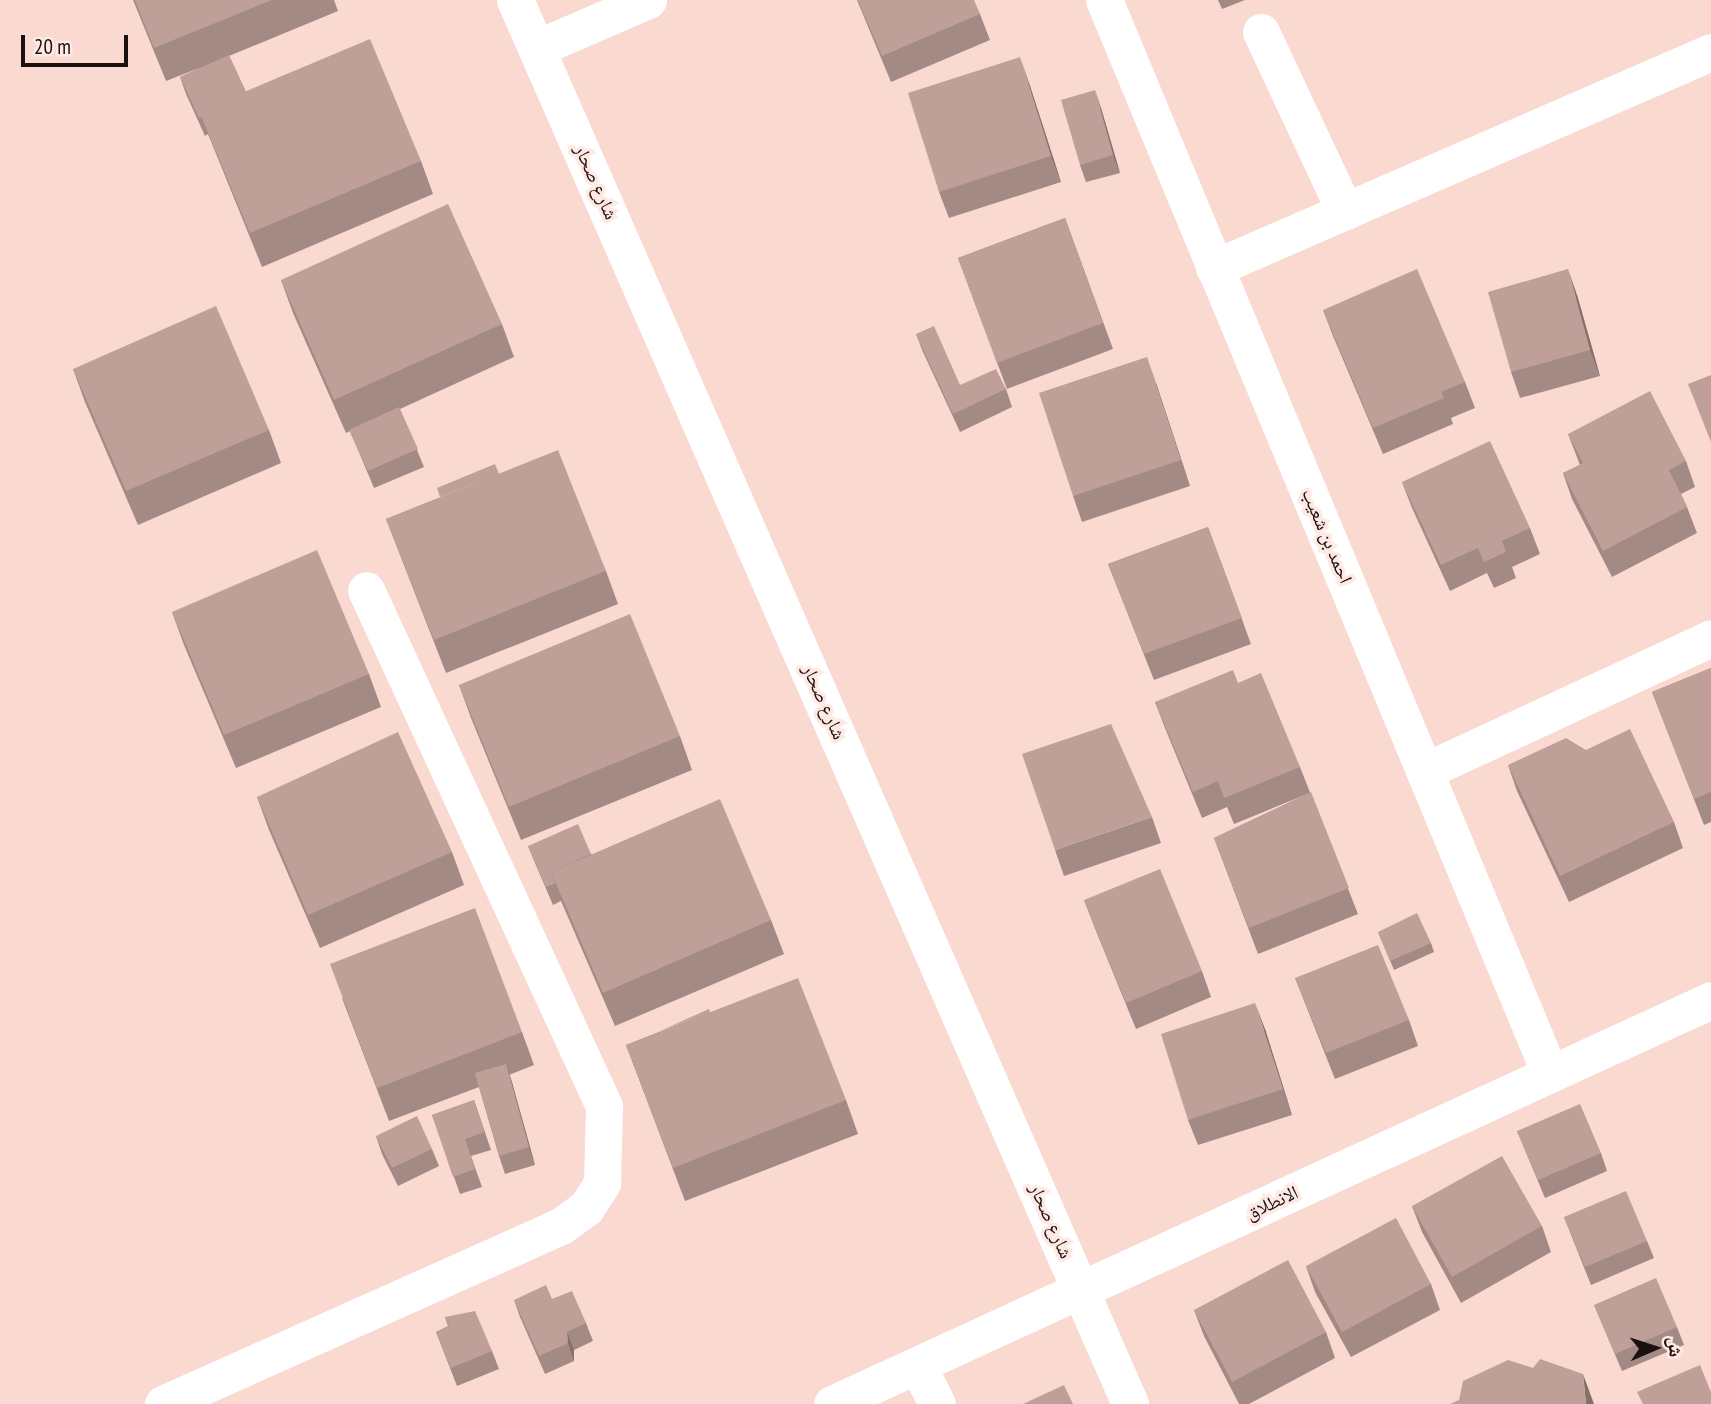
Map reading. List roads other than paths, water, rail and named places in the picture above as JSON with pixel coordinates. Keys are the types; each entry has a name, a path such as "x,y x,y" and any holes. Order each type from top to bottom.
{"street":[{"name":"شارع صحار","path":"515,0 1130,1404"},
{"path":"537,48 648,0"},
{"name":"احمد بن شعيب","path":"1104,0 1549,1071"},
{"path":"1261,32 1345,211"},
{"path":"1214,268 1711,52"},
{"path":"163,1404 561,1226 586,1208 602,1183 604,1106 366,590"},
{"path":"1425,771 1711,638"},
{"name":"الانطلاق","path":"832,1404 1083,1292 1549,1071 1711,1000"},
{"path":"918,1366 937,1404"}]}
